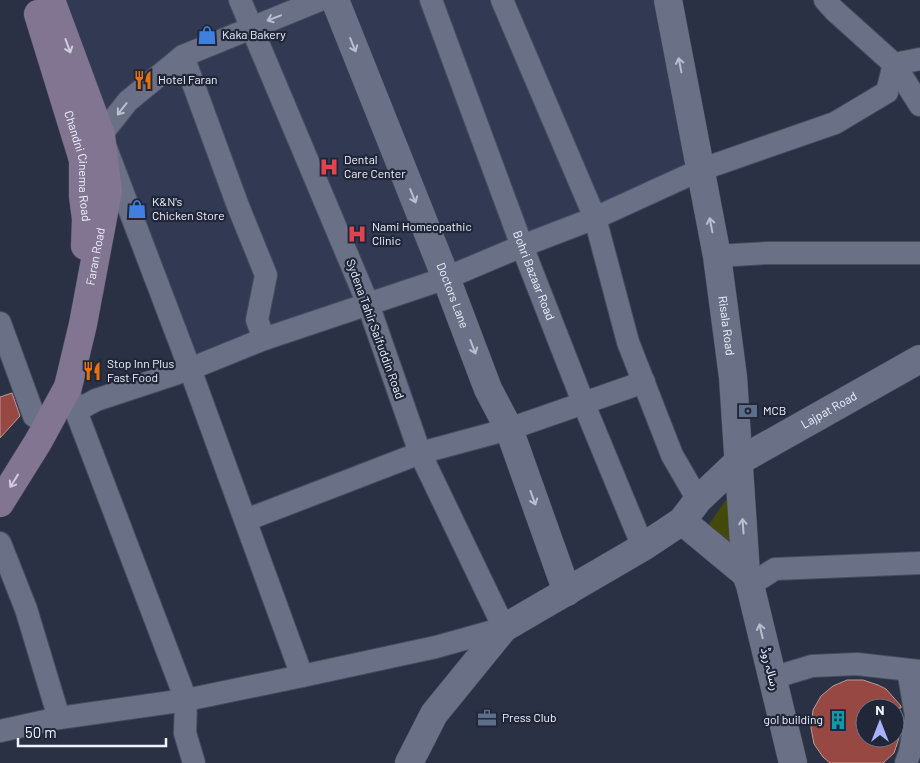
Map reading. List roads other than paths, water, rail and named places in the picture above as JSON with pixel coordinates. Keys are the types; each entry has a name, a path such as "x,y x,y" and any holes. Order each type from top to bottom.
{"main road":[{"name":"Chandni Cinema Road","path":"0,469 34,416 65,348 75,314 85,252 86,219 83,196 83,160 33,0"},
{"name":"Faran Road","path":"0,503 38,442 72,399 83,324 108,192 101,135 51,0"}],"street":[{"name":"Sydena Tahir Saifuddin Road","path":"240,0 368,304 420,453 504,628"},
{"path":"302,676 190,368 101,135 128,101 183,56 320,0"},
{"name":"Doctors Lane","path":"335,0 446,278 488,389 509,429 567,592"},
{"name":"Bohri Bazaar Road","path":"431,0 522,246 583,402 643,547"},
{"path":"502,0 595,218 628,342 672,455 690,510 748,580 775,569 920,563"},
{"name":"Risala Road","path":"668,0 717,256 732,377 748,580"},
{"path":"825,0 894,64 920,105"},
{"path":"183,56 238,206 266,275 257,320 264,339"},
{"path":"894,64 920,59"},
{"path":"194,763 186,733 186,700 72,399 96,400 190,368 264,339 446,278 595,218 700,170 835,123 887,92 894,64"},
{"path":"717,256 767,253 920,253"},
{"path":"0,323 34,416"},
{"name":"Lajpat Road","path":"504,628 643,547 690,510 739,461 920,359"},
{"path":"246,520 420,453 509,429 644,382"},
{"path":"0,542 26,609 59,718"},
{"name":"رسالہ روڈ","path":"748,580 794,761"},
{"path":"0,731 59,718 186,700 436,648 504,628"},
{"path":"409,763 434,714 504,628"},
{"path":"772,678 812,666 857,664 914,670 916,716 910,752 906,763"}],"place":[{"name":"Kaka Bakery","path":"207,35"},
{"name":"Hotel Faran","path":"143,80"},
{"name":"Dental Care Center","path":"329,167"},
{"name":"K&N's Chicken Store","path":"137,209"},
{"name":"Nami Homeopathic Clinic","path":"357,234"},
{"name":"Stop Inn Plus Fast Food","path":"92,371"},
{"name":"MCB","path":"748,411"},
{"name":"Press Club","path":"487,718"},
{"name":"gol building","path":"838,720"}]}
